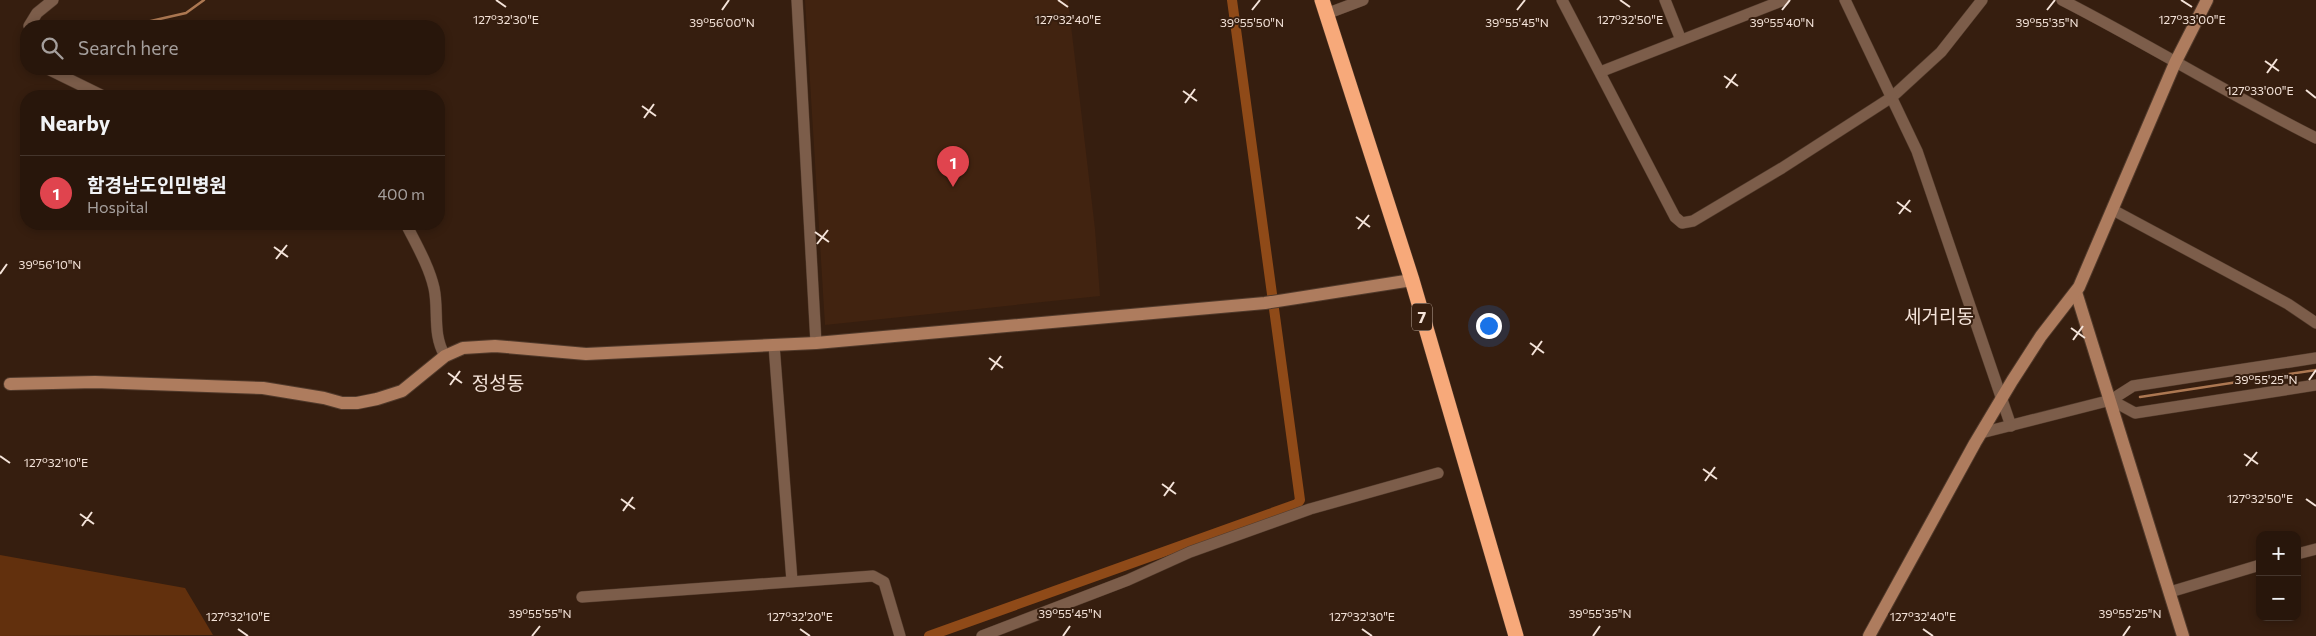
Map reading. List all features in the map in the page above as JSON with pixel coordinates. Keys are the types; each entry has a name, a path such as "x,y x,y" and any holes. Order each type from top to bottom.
{"highway":[{"name":"7","path":"1324,7 1412,280 1516,636"}],"street":[{"path":"33,20 53,0"},
{"path":"797,0 816,343"},
{"path":"1324,7 1364,0"},
{"path":"1562,0 1675,217 1682,223 1693,221 1782,168 1892,97 1941,52 1982,0"},
{"path":"1666,0 1681,40"},
{"path":"1600,72 1784,0"},
{"path":"1845,0 1917,151 2011,426"},
{"path":"2062,0 2316,138"},
{"path":"1869,636 1981,433 2031,350 2076,292 2176,63 2207,0"},
{"path":"60,75 91,90"},
{"path":"2112,210 2288,304 2316,322"},
{"path":"409,230 432,281 438,342 445,356"},
{"path":"10,384 95,382 263,388 324,398 342,403 357,403 378,400 402,391 445,356 463,348 495,346 586,354 816,343 1265,303 1412,280"},
{"path":"2076,292 2183,636"},
{"path":"774,345 792,580"},
{"path":"1981,433 2111,400 2133,386 2316,358"},
{"path":"2111,400 2135,413 2316,385"},
{"path":"982,636 1128,580 1190,552 1310,509 1438,473"},
{"path":"2301,553 2316,549"},
{"path":"2170,592 2256,566"},
{"path":"582,597 792,580 873,576 879,578 887,588 900,636"}],"shaded area":[{"path":"805,0 1068,0 1095,229 1100,296 825,325"},
{"path":"0,555 185,588 213,635 0,636"}],"waterway":[{"path":"155,20 186,13 204,0"},
{"path":"929,636 1297,504 1300,500 1232,0"},
{"path":"2140,397 2316,370"}],"place":[{"name":"함경남도인민병원","path":"953,187"}],"district":[{"name":"세거리동","path":"1939,316"},
{"name":"정성동","path":"498,383"}]}
